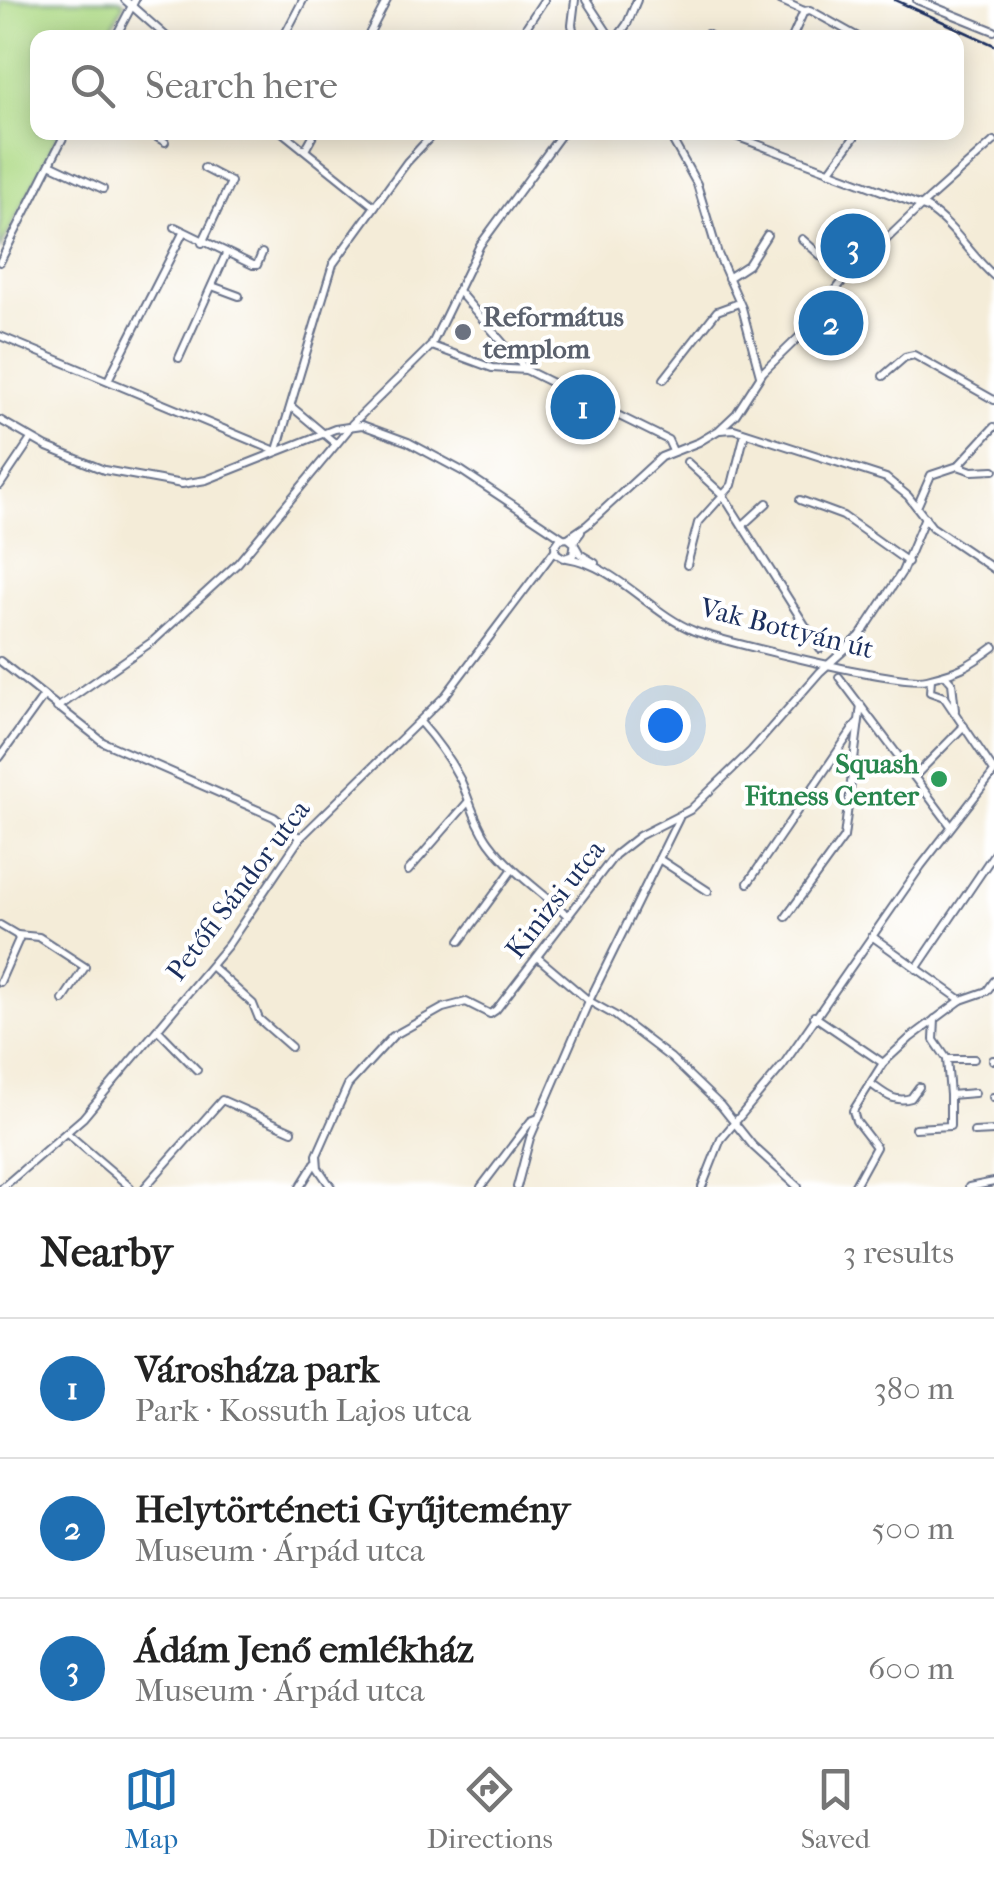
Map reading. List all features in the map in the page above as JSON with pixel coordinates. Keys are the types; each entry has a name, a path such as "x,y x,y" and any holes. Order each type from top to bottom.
{"street":[{"path":"287,30 302,0"},
{"path":"370,30 387,0"},
{"path":"523,30 544,0"},
{"path":"574,30 576,0"},
{"path":"586,0 608,30"},
{"path":"621,30 636,0"},
{"path":"780,0 804,12 810,10 846,30"},
{"path":"917,0 994,30"},
{"path":"118,30 130,2 160,30"},
{"path":"796,30 804,12"},
{"path":"0,262 62,140"},
{"path":"292,140 374,206"},
{"path":"305,150 311,140"},
{"path":"276,451 334,264 407,162 428,140"},
{"path":"57,708 152,641 238,563 350,428 432,346 480,246 557,140"},
{"path":"672,140 696,184 740,303 761,376"},
{"path":"756,140 921,206 953,229 969,252 994,276"},
{"path":"830,172 852,140"},
{"path":"734,429 761,376 846,278 994,141"},
{"path":"50,164 102,189"},
{"path":"202,243 231,182 204,168"},
{"path":"176,227 255,266 262,254"},
{"path":"108,380 183,233"},
{"path":"728,278 748,265 767,236"},
{"path":"802,239 846,278"},
{"path":"179,358 226,254"},
{"path":"212,286 238,296"},
{"path":"460,293 526,370"},
{"path":"664,379 717,312 740,303"},
{"path":"0,336 276,451"},
{"path":"432,346 492,368 526,370 668,440 673,452"},
{"path":"882,376 905,357 914,355 994,400"},
{"path":"0,420 32,439 116,474 182,484 198,482 324,433 376,429 475,479 529,518 564,558 574,553 570,541 656,460 718,430 747,399"},
{"path":"292,407 336,444"},
{"path":"917,507 930,475 958,466 994,427"},
{"path":"718,430 734,429 886,478 954,544 994,570"},
{"path":"687,565 698,524 732,485 746,433"},
{"path":"0,486 32,439"},
{"path":"688,462 724,495 820,649"},
{"path":"958,466 972,472 994,470"},
{"path":"800,500 843,516 908,562"},
{"path":"743,525 767,504"},
{"name":"Vak Bottyán út","path":"529,518 570,541 580,554 668,618 694,631 903,678 929,688 936,697 949,691"},
{"name":"Kinizsi utca","path":"316,1162 348,1085 393,1036 456,1002 466,1002 486,1013 494,1012 615,855 665,821 680,817 751,752 830,663 860,636 908,562 925,518"},
{"name":"Petőfi Sándor utca","path":"3,1186 67,1133 158,1030 210,966 300,838 420,722 460,676 555,548 570,541"},
{"name":"Vak Bottyán út","path":"564,558 584,562 616,580"},
{"name":"Petőfi Sándor utca","path":"540,571 564,558"},
{"path":"949,691 967,667 994,647"},
{"path":"0,661 103,742 274,817 300,838"},
{"name":"Vak Bottyán út","path":"903,678 931,678 967,667"},
{"path":"702,1187 721,1139 783,1065 950,826 994,771 955,711 945,675"},
{"path":"839,677 950,826"},
{"path":"929,688 931,678"},
{"path":"0,757 43,696"},
{"path":"786,917 844,837 861,704"},
{"path":"420,722 462,782 482,832 512,870 568,916"},
{"path":"748,883 858,722"},
{"path":"914,776 964,726"},
{"path":"984,760 984,781"},
{"path":"408,870 468,802"},
{"path":"516,1187 538,1118 589,1000 680,817"},
{"path":"916,969 994,854"},
{"path":"660,859 708,891"},
{"path":"460,941 512,870"},
{"path":"0,925 18,935 38,937 85,967 62,1000"},
{"path":"0,982 18,945 18,935"},
{"path":"872,936 961,1000"},
{"path":"537,956 589,1000 671,1058 721,1106 753,1146 798,1187"},
{"path":"210,966 253,1004 259,1019 291,1046"},
{"path":"854,1187 876,1147 856,1122 856,1102 883,1063 935,1018 961,1000 987,991 994,981"},
{"path":"814,1016 883,1063"},
{"path":"915,1128 950,1126 947,1059 934,1040 935,1018"},
{"path":"158,1030 197,1070"},
{"path":"947,1059 974,1058"},
{"path":"871,1084 901,1101 912,1098 919,1087"},
{"path":"950,1095 975,1093"},
{"path":"145,1187 222,1100 292,1132"},
{"path":"481,1187 513,1142 538,1118"},
{"path":"974,1132 994,1131"},
{"path":"67,1133 130,1187"},
{"path":"300,1187 316,1162 331,1187"},
{"path":"969,1187 994,1182"}],"green space":[{"path":"0,0 121,0 124,3 110,30 30,30 30,140 55,140 0,250"}],"tram line":[{"path":"895,0 961,30"},
{"path":"964,31 994,45"}],"place":[{"name":"Ádám Jenő emlékház","path":"853,246"},
{"name":"Helytörténeti Gyűjtemény","path":"831,323"},
{"name":"Református templom","path":"463,332"},
{"name":"Városháza park","path":"583,407"},
{"name":"Squash Fitness Center","path":"939,779"}]}
